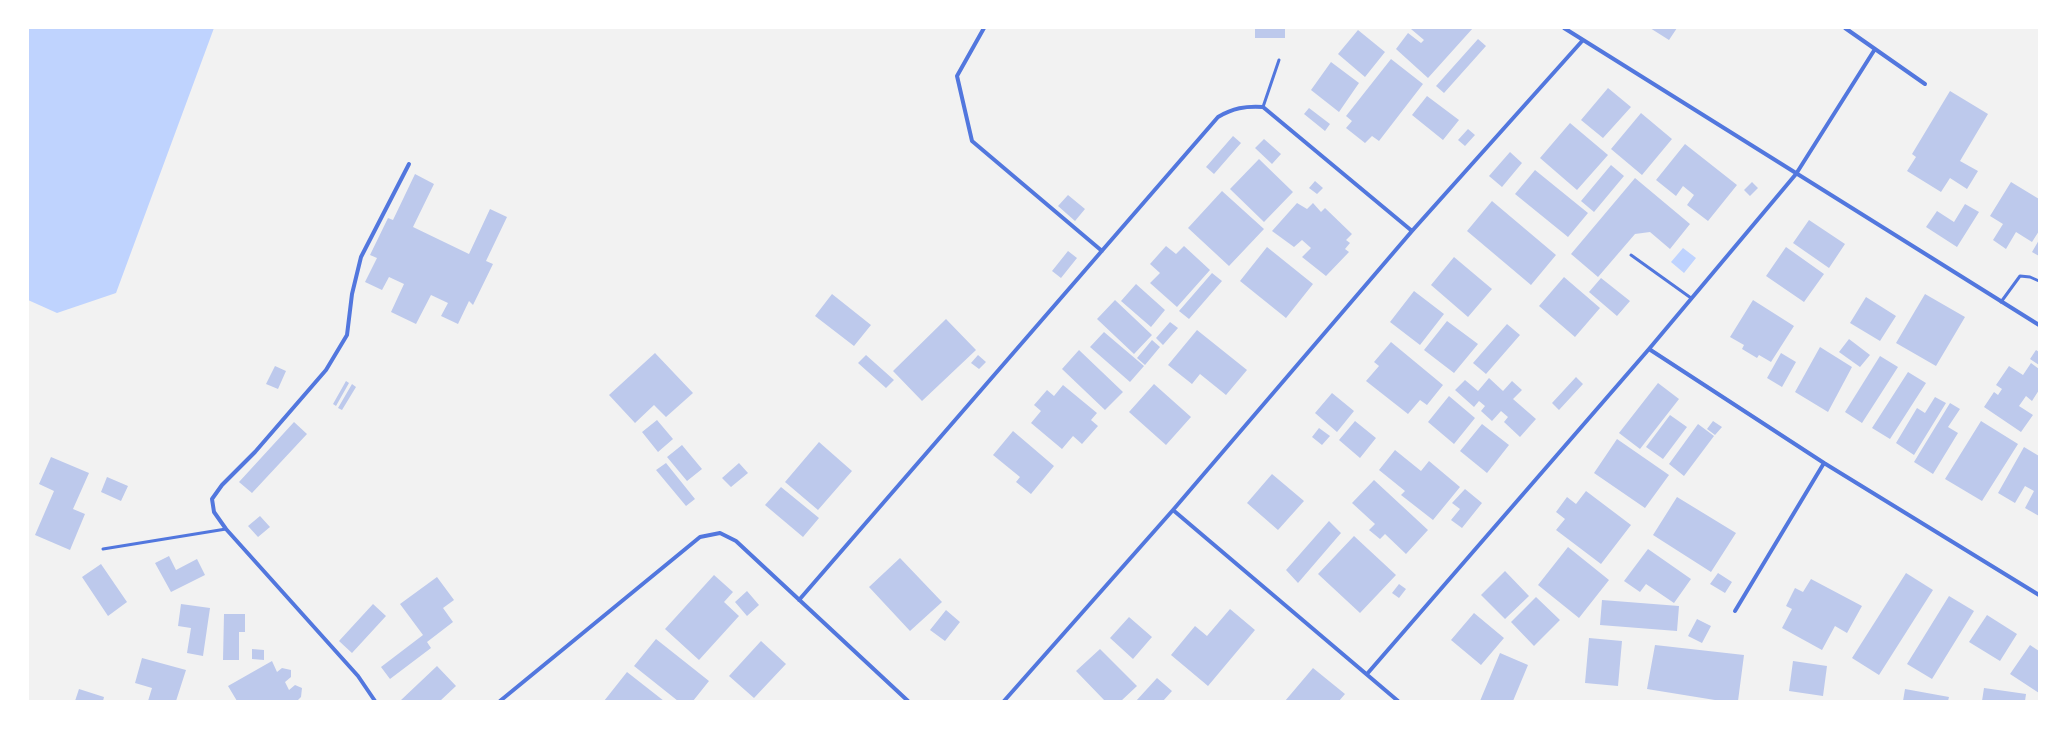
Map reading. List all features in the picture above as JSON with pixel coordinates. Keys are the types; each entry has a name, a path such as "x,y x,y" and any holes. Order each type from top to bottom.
{"street":[{"path":"984,28 956,76 972,141 1102,251"},
{"path":"1564,28 2039,325"},
{"path":"1844,28 1925,84"},
{"path":"1004,701 1173,510 1412,231 1583,40"},
{"path":"1367,674 1649,349 1796,174 1875,49"},
{"path":"799,600 1218,117 1230,110 1246,106 1263,107 1412,231"},
{"path":"375,701 358,676 226,529 214,512 212,499 219,489 307,393 326,370 346,335 352,294 361,257 409,164"},
{"path":"1649,349 1824,463 2039,594"},
{"path":"1735,611 1824,463"},
{"path":"1173,510 1398,701"},
{"path":"500,701 700,537 720,533 736,541 908,701"}],"lane":[{"path":"1263,107 1279,60"},
{"path":"1631,256 1691,298"},
{"path":"2001,302 2020,276 2030,276 2039,281"},
{"path":"103,549 226,529"}],"water":[{"path":"28,28 214,28 116,293 57,313 28,300"},
{"path":"1683,248 1696,258 1684,273 1671,262"}],"building":[{"path":"1255,28 1285,28 1285,38 1255,38"},
{"path":"1473,28 1428,78 1396,49 1408,33 1421,43 1424,40 1411,29"},
{"path":"1650,28 1677,28 1669,40"},
{"path":"1358,30 1385,52 1365,77 1338,54"},
{"path":"1478,39 1486,46 1444,93 1436,86"},
{"path":"1391,59 1423,84 1379,141 1372,136 1365,143 1346,128 1352,121 1346,116"},
{"path":"1331,62 1359,83 1339,112 1311,90"},
{"path":"1608,88 1631,107 1603,138 1581,120"},
{"path":"1950,91 1988,114 1960,161 1978,171 1967,189 1950,178 1941,192 1907,171 1916,157 1912,154"},
{"path":"1427,96 1459,120 1443,140 1412,115"},
{"path":"1309,108 1330,124 1325,131 1304,114"},
{"path":"1641,113 1672,139 1642,175 1611,149"},
{"path":"1570,123 1608,155 1577,190 1540,158"},
{"path":"1468,129 1475,135 1465,146 1458,140"},
{"path":"1233,136 1241,143 1214,174 1206,167"},
{"path":"1264,139 1281,154 1272,164 1255,148"},
{"path":"1685,144 1737,185 1708,221 1687,205 1694,195 1683,186 1676,196 1656,180"},
{"path":"1510,152 1522,163 1502,187 1489,176"},
{"path":"1259,159 1293,192 1264,222 1230,189"},
{"path":"1611,165 1624,176 1594,212 1581,201"},
{"path":"1535,170 1588,213 1568,237 1515,194"},
{"path":"415,174 434,184 413,227 469,254 490,209 507,217 486,261 493,264 473,305 469,301 458,324 441,316 448,303 431,295 416,324 391,312 404,284 389,277 382,290 365,282 377,258 370,255 388,218 393,220"},
{"path":"1635,178 1690,224 1670,249 1650,232 1635,234 1598,277 1571,254"},
{"path":"1315,181 1323,188 1317,194 1309,188"},
{"path":"1752,182 1758,188 1750,196 1744,190"},
{"path":"2011,182 2039,199 2039,231 2032,242 2016,232 2006,249 1993,240 2003,224 1990,216"},
{"path":"1222,191 1264,229 1229,266 1188,228"},
{"path":"1068,195 1085,209 1075,221 1058,206"},
{"path":"1492,201 1556,255 1531,285 1467,231"},
{"path":"1297,203 1307,209 1313,203 1321,212 1325,208 1352,234 1346,240 1350,243 1345,249 1349,252 1326,276 1302,257 1311,248 1302,240 1294,247 1272,231"},
{"path":"1965,204 1979,212 1957,247 1926,227 1937,211 1954,222"},
{"path":"1809,220 1845,244 1829,268 1793,243"},
{"path":"2039,240 2039,256 2032,252"},
{"path":"1166,246 1176,254 1184,246 1210,270 1177,307 1150,283 1160,273 1150,264"},
{"path":"1267,247 1313,284 1286,318 1240,281"},
{"path":"1786,247 1824,274 1804,302 1766,276"},
{"path":"1068,251 1077,258 1061,278 1052,271"},
{"path":"1454,257 1492,289 1468,317 1431,285"},
{"path":"1212,273 1222,281 1189,319 1179,311"},
{"path":"1564,277 1600,308 1575,337 1539,306"},
{"path":"1601,278 1630,301 1617,316 1589,292"},
{"path":"1136,284 1165,310 1151,327 1121,301"},
{"path":"1414,291 1444,314 1420,345 1390,322"},
{"path":"832,294 871,325 854,346 815,316"},
{"path":"1925,294 1965,317 1936,366 1896,343"},
{"path":"1866,297 1896,316 1880,341 1850,323"},
{"path":"1115,300 1152,335 1134,354 1097,319"},
{"path":"1753,300 1794,326 1771,362 1759,355 1757,358 1742,349 1744,345 1730,337"},
{"path":"946,319 976,350 922,401 893,371"},
{"path":"1447,321 1478,344 1454,373 1424,350"},
{"path":"1170,322 1178,328 1163,345 1156,338"},
{"path":"1507,324 1520,335 1486,374 1473,363"},
{"path":"1197,330 1247,370 1226,395 1200,374 1192,384 1168,365"},
{"path":"1104,332 1144,366 1130,382 1090,347"},
{"path":"1849,339 1870,355 1860,367 1839,352"},
{"path":"1152,340 1160,347 1145,365 1137,358"},
{"path":"1391,342 1443,385 1427,405 1420,400 1408,414 1366,381 1379,366 1374,362"},
{"path":"1820,347 1852,367 1828,412 1795,392"},
{"path":"1079,350 1123,392 1105,410 1062,369"},
{"path":"2036,350 2039,352 2039,365 2030,359"},
{"path":"655,353 693,393 666,417 654,405 635,423 609,395"},
{"path":"1781,353 1796,362 1782,387 1767,378"},
{"path":"866,355 894,380 886,388 858,363"},
{"path":"978,355 986,362 979,369 971,363"},
{"path":"1880,356 1898,367 1862,423 1845,412"},
{"path":"2031,363 2039,369 2039,390 2032,401 2026,396 2019,406 2033,415 2021,432 1984,407 1994,392 1998,395 2002,389 1996,385 2009,366 2023,375"},
{"path":"275,366 286,371 278,389 266,384"},
{"path":"1908,372 1926,383 1890,439 1872,428"},
{"path":"1576,377 1583,384 1559,410 1552,403"},
{"path":"1489,378 1503,391 1512,381 1522,390 1513,399 1536,419 1520,437 1504,422 1508,417 1501,411 1492,421 1481,411 1485,406 1479,401 1474,407 1455,390 1465,380 1478,391"},
{"path":"346,381 349,383 336,406 333,404"},
{"path":"1658,383 1679,399 1640,449 1619,433"},
{"path":"352,384 356,387 342,410 338,408"},
{"path":"1154,384 1191,417 1166,445 1129,412"},
{"path":"1063,385 1097,413 1091,420 1098,426 1082,444 1073,436 1062,449 1031,423 1041,411 1034,405 1047,390 1054,396"},
{"path":"1332,393 1354,411 1337,432 1315,413"},
{"path":"1449,396 1475,418 1454,444 1428,422"},
{"path":"1935,397 1946,403 1914,455 1896,443 1917,408 1925,413"},
{"path":"1950,403 1960,409 1948,427 1958,433 1933,474 1914,462"},
{"path":"1670,415 1687,427 1663,459 1646,447"},
{"path":"657,420 673,439 658,452 642,432"},
{"path":"1355,421 1376,438 1360,458 1339,440"},
{"path":"1713,421 1722,427 1715,435 1707,429"},
{"path":"1981,421 2018,444 1982,501 1945,479"},
{"path":"294,422 307,434 252,493 239,482"},
{"path":"1482,424 1509,445 1487,473 1460,451"},
{"path":"1698,424 1714,436 1684,476 1669,464"},
{"path":"1319,428 1330,436 1322,445 1312,437"},
{"path":"1013,431 1054,466 1031,494 1016,482 1020,477 993,455"},
{"path":"1617,439 1669,475 1645,508 1594,473"},
{"path":"819,442 852,471 818,510 785,482"},
{"path":"682,445 702,469 687,481 667,457"},
{"path":"2024,447 2039,456 2039,516 2025,508 2034,491 2025,486 2015,503 1998,493"},
{"path":"1395,450 1421,471 1429,461 1460,487 1433,520 1401,495 1405,491 1379,470"},
{"path":"51,457 89,473 73,509 85,514 70,550 35,535 54,491 39,484"},
{"path":"666,463 695,499 686,506 656,470"},
{"path":"739,463 748,473 731,487 722,478"},
{"path":"1272,474 1304,501 1278,530 1247,503"},
{"path":"107,477 128,486 121,501 101,492"},
{"path":"1374,480 1428,530 1406,554 1385,534 1380,539 1369,530 1375,524 1352,503"},
{"path":"781,487 819,518 803,537 765,505"},
{"path":"1465,489 1482,503 1462,528 1451,520 1460,509 1452,503"},
{"path":"1586,491 1631,525 1601,564 1556,530 1565,519 1556,512 1567,497 1576,504"},
{"path":"1677,497 1736,533 1711,572 1653,535"},
{"path":"260,516 270,527 258,537 248,526"},
{"path":"1329,521 1341,533 1298,583 1286,570"},
{"path":"1354,536 1396,575 1360,613 1318,574"},
{"path":"1568,547 1609,580 1579,618 1538,585"},
{"path":"1648,549 1691,579 1674,603 1646,584 1640,592 1624,581"},
{"path":"169,556 176,570 197,559 205,575 171,592 155,563"},
{"path":"900,558 942,602 910,631 869,587"},
{"path":"101,564 127,602 108,616 82,577"},
{"path":"1505,571 1529,596 1505,619 1481,595"},
{"path":"1718,573 1732,582 1725,593 1710,584"},
{"path":"1906,573 1933,590 1879,675 1852,658"},
{"path":"714,575 733,592 724,602 739,616 699,660 665,629"},
{"path":"437,577 454,600 443,608 453,622 427,642 431,648 390,679 381,667 423,635 400,604"},
{"path":"1811,579 1862,606 1847,633 1835,626 1822,650 1782,628 1792,609 1786,606 1795,588 1803,592"},
{"path":"1399,584 1406,589 1399,598 1392,593"},
{"path":"747,591 759,605 747,616 735,602"},
{"path":"1949,596 1974,611 1932,679 1907,664"},
{"path":"1536,597 1560,620 1534,646 1511,622"},
{"path":"1602,600 1679,606 1677,631 1600,625"},
{"path":"181,604 210,608 203,656 187,653 191,628 178,626"},
{"path":"373,604 386,616 352,653 339,641"},
{"path":"1230,609 1255,630 1208,686 1171,655 1195,626 1207,636"},
{"path":"946,610 960,622 945,641 930,630"},
{"path":"1474,613 1504,638 1481,665 1451,640"},
{"path":"224,614 245,614 245,632 239,632 239,660 223,660"},
{"path":"1987,615 2017,634 2000,661 1969,642"},
{"path":"1129,617 1152,637 1133,659 1110,638"},
{"path":"1697,619 1711,626 1702,643 1688,636"},
{"path":"1589,638 1622,641 1618,686 1585,683"},
{"path":"656,639 709,681 693,701 678,701 634,666"},
{"path":"761,641 786,664 754,698 729,676"},
{"path":"1655,645 1744,655 1738,701 1721,701 1647,689"},
{"path":"2030,645 2039,651 2039,693 2010,674"},
{"path":"252,649 264,650 264,660 252,659"},
{"path":"1100,649 1137,686 1121,701 1105,701 1076,671"},
{"path":"1500,653 1528,665 1513,701 1480,701"},
{"path":"142,658 186,670 176,701 148,701 152,688 135,683"},
{"path":"272,661 277,672 282,668 291,670 291,677 285,682 289,690 295,685 302,688 301,697 297,701 237,701 228,686"},
{"path":"1793,661 1827,666 1823,696 1789,691"},
{"path":"437,666 456,686 440,701 400,701"},
{"path":"1313,668 1345,694 1339,701 1285,701"},
{"path":"627,672 664,701 604,701"},
{"path":"1157,678 1172,691 1163,701 1136,701"},
{"path":"1984,688 2026,694 2025,701 1982,701"},
{"path":"79,689 104,697 103,701 75,701"},
{"path":"1905,689 1949,697 1948,701 1903,701"}]}
